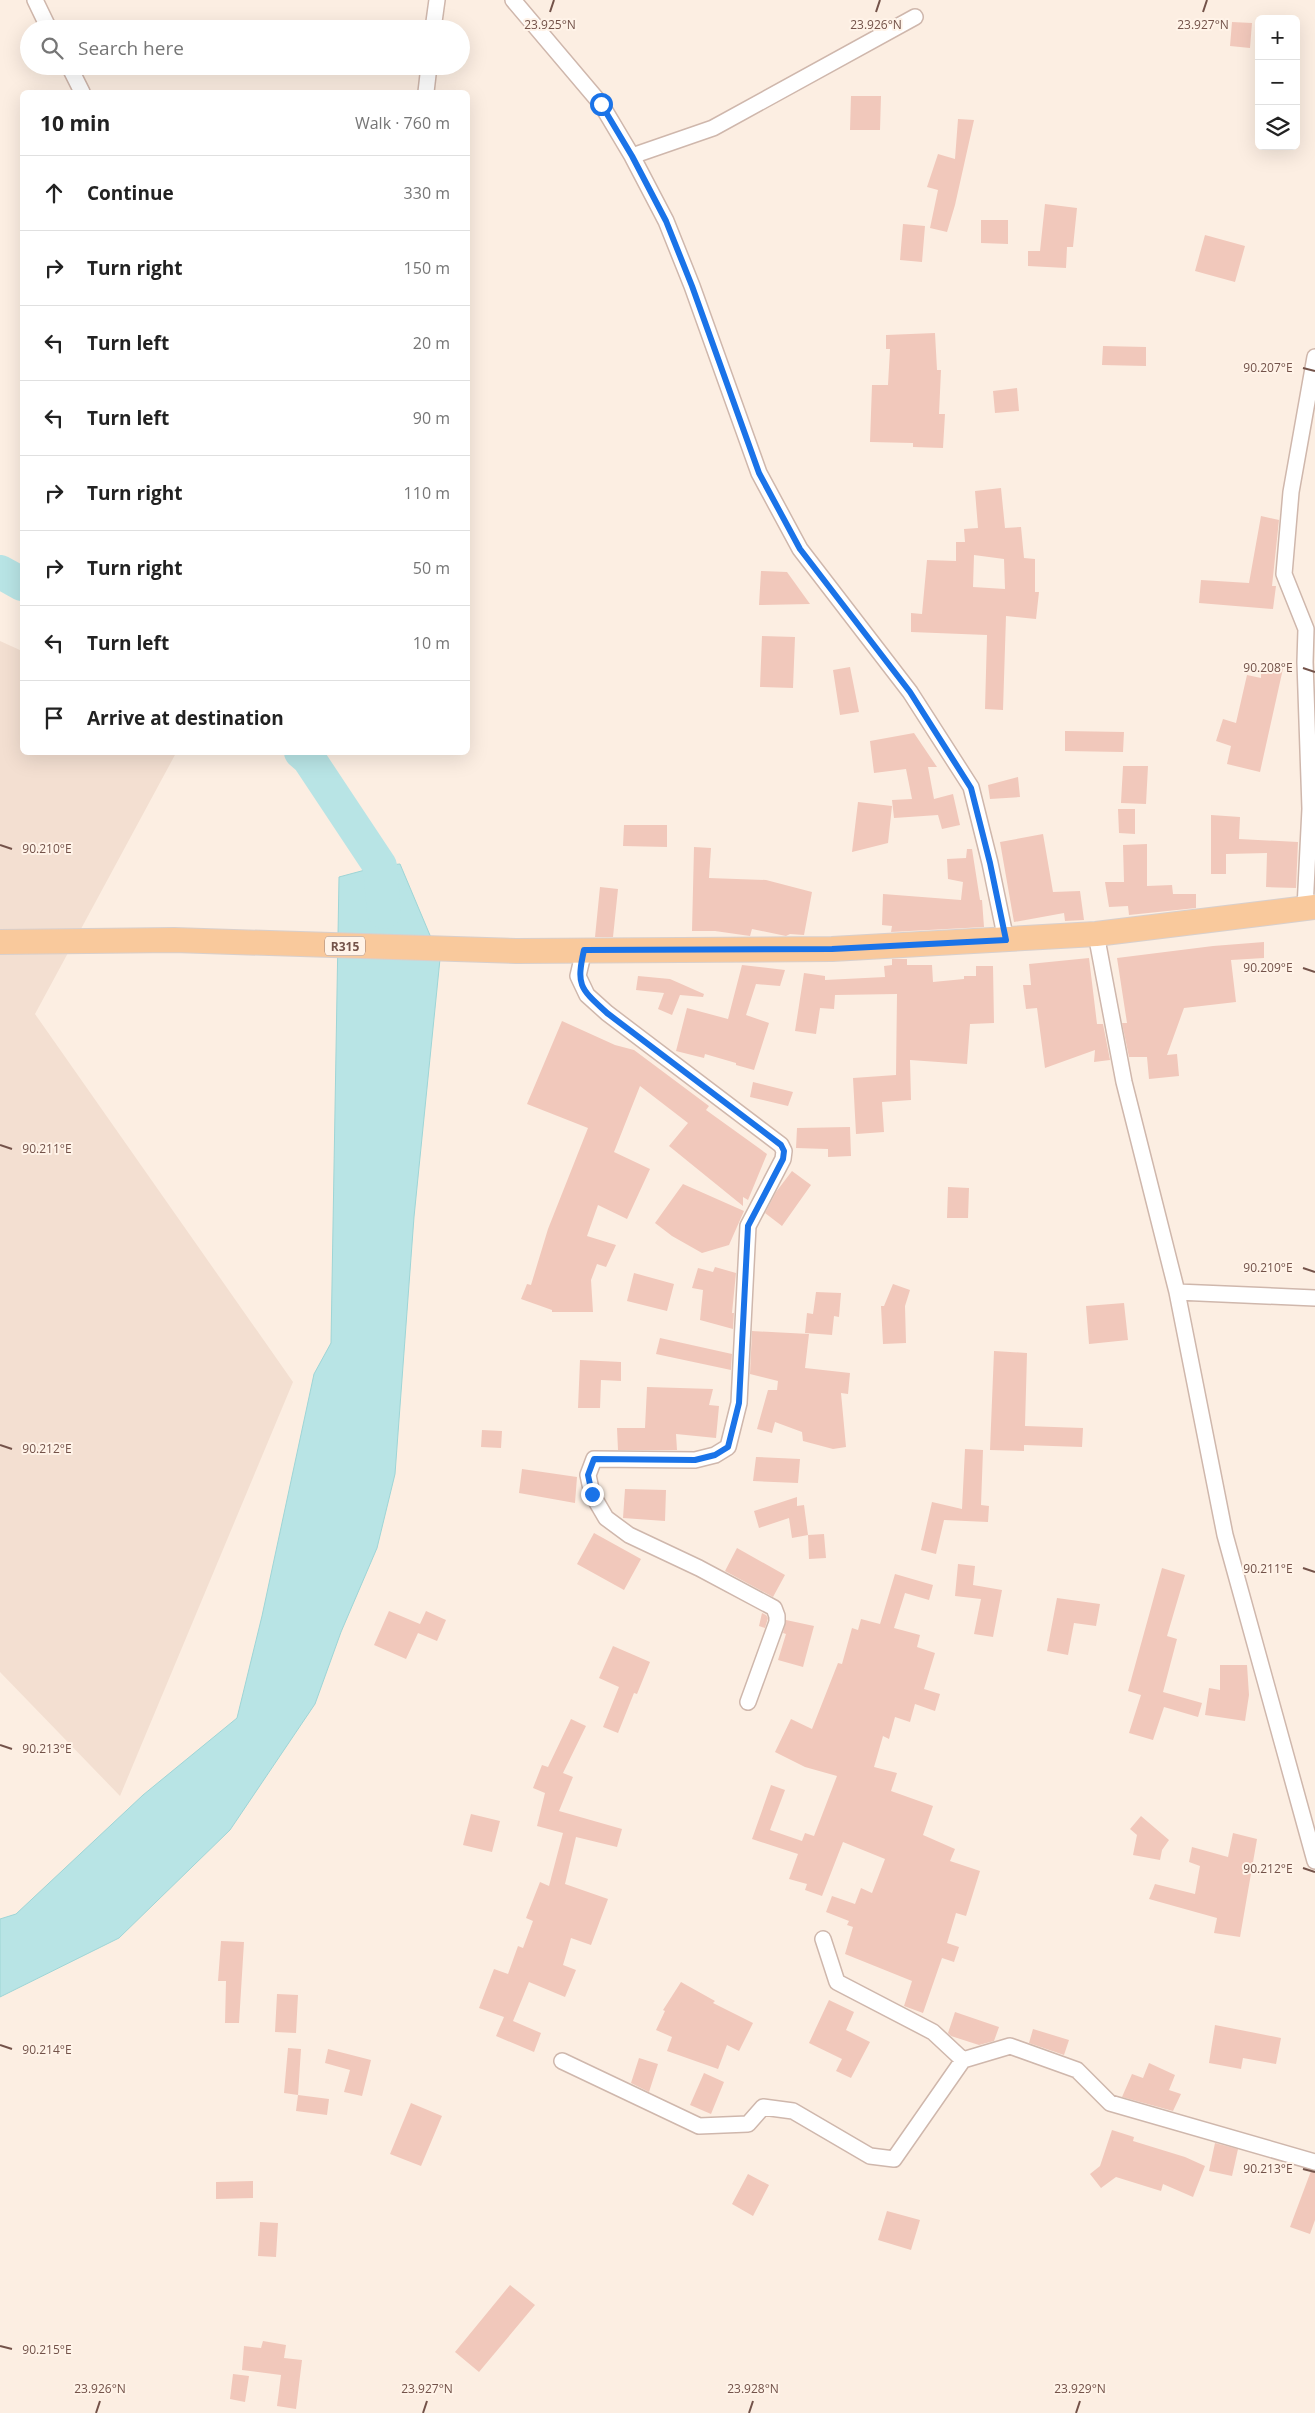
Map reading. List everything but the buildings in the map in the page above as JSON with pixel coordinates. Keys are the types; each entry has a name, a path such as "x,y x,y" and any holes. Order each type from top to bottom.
{"main road":[{"name":"R315","path":"0,942 174,940 516,951 832,949 1096,934 1310,908"}],"street":[{"path":"36,0 45,20"},
{"path":"435,20 437,0"},
{"path":"512,0 601,104 632,156 666,221 692,286 759,473 800,549 910,692 971,788 990,863 1006,940"},
{"path":"632,156 713,128 915,17"},
{"path":"74,75 81,90"},
{"path":"426,90 428,75"},
{"path":"1310,908 1306,629 1284,574 1291,492 1315,357"},
{"path":"1096,934 1124,1082 1176,1292 1225,1535 1315,1862"},
{"path":"584,950 578,976 587,995 607,1013 781,1145 784,1151 783,1159 748,1226 739,1403 728,1447 715,1455 695,1460 594,1459 588,1475 592,1494 606,1518 629,1535 699,1568 774,1608 778,1616 777,1622 748,1702"},
{"path":"1176,1292 1315,1298"},
{"path":"823,1938 837,1982 933,2032 963,2060"},
{"path":"562,2061 699,2126 748,2124 763,2107 793,2110 870,2156 894,2159 963,2060 1010,2046 1077,2070 1110,2103 1315,2162"}],"shaded area":[{"path":"0,641 20,650 20,755 175,755 35,1014 293,1382 120,1796 0,1672"}],"water":[{"path":"400,864 440,959 414,1217 395,1474 377,1548 341,1632 315,1704 230,1830 119,1938 0,1997 0,1919 16,1914 143,1795 237,1718 262,1616 314,1374 331,1343 339,877 380,866"}],"waterway":[{"path":"0,572 20,583"},
{"path":"304,755 309,759 380,866 384,912"}],"route":[{"path":"592,1494 588,1475 594,1459 695,1460 715,1455 728,1447 739,1403 748,1226 783,1159 784,1151 781,1145 607,1013 587,995 578,976 584,950 832,949 1006,940 990,863 971,788 910,692 800,549 759,473 692,286 666,221 632,156 601,104"}]}
